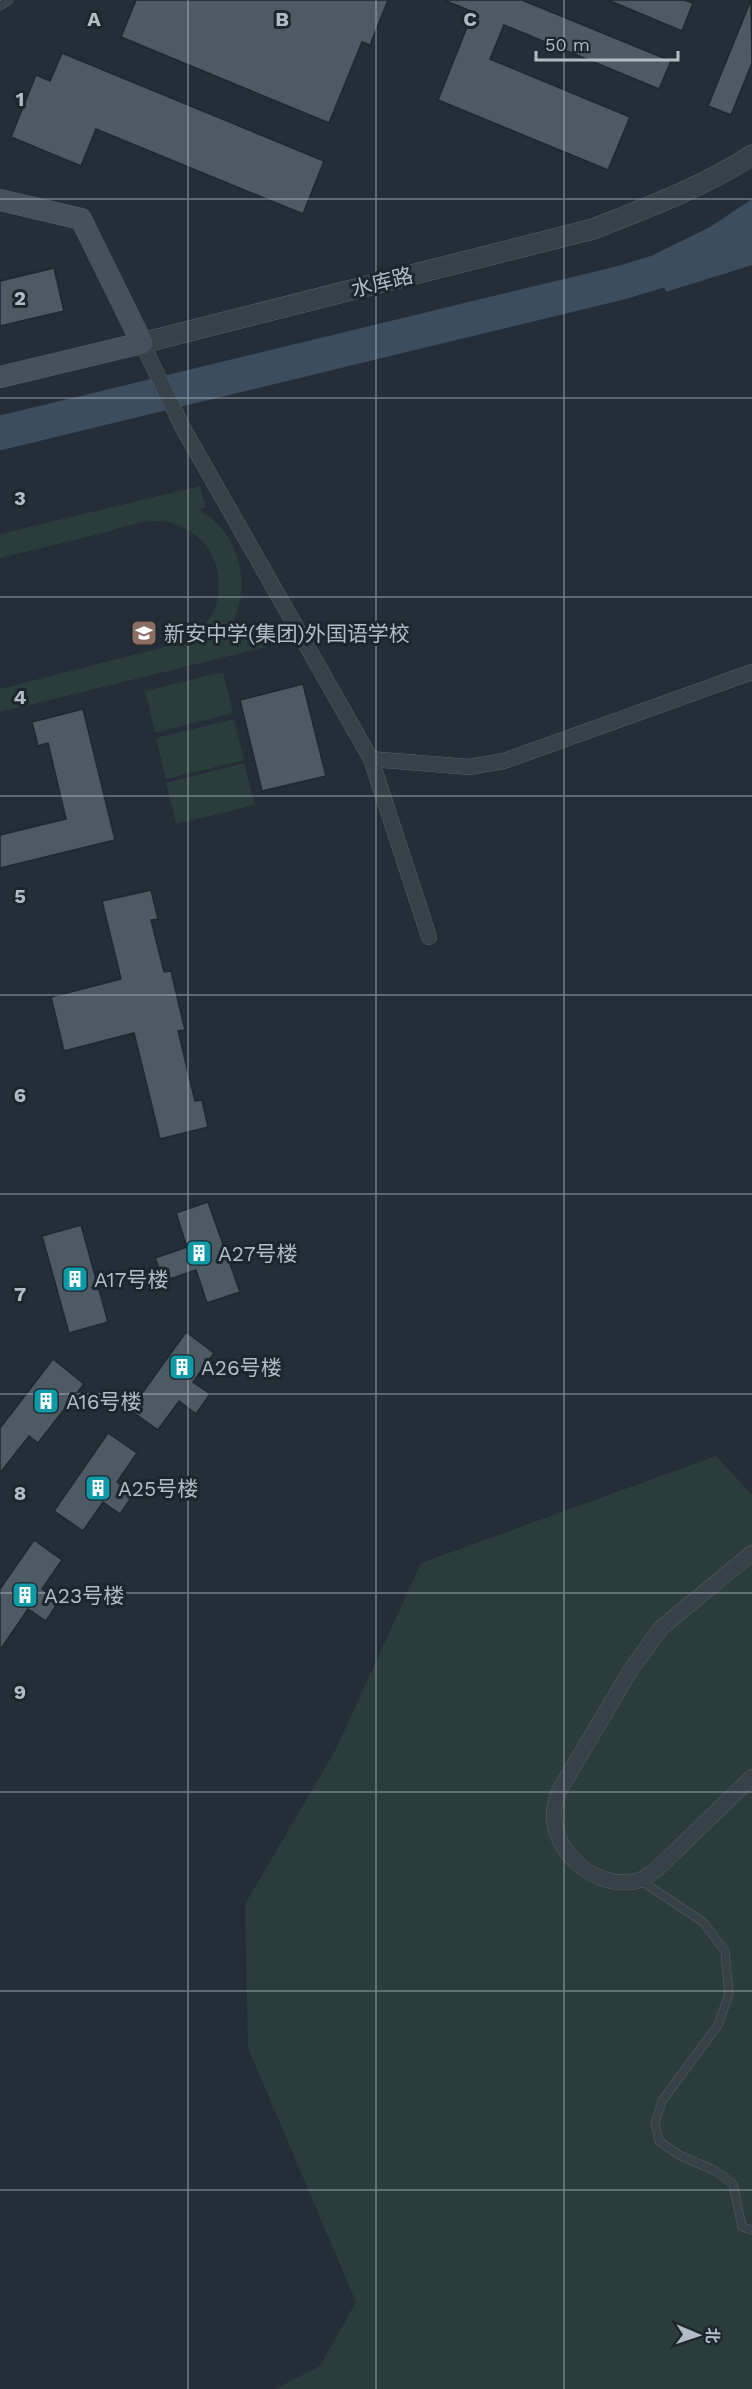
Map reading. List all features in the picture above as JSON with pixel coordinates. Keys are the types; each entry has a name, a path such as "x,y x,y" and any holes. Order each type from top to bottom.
{"main road":[{"path":"0,200 81,219 142,343"},
{"name":"水库路","path":"0,377 142,343"}],"street":[{"name":"水库路","path":"142,343 593,229 660,203 735,166 752,155"},
{"path":"142,343 183,428 371,759 429,937"},
{"path":"371,759 469,767 504,760 752,672"},
{"path":"752,1552 661,1628 630,1671 559,1791 554,1813 557,1834 565,1852 579,1867 602,1878 620,1882 640,1880 656,1870 752,1777"}],"lane":[{"path":"0,6 9,0"},
{"path":"640,1880 703,1922 725,1951 729,1994 718,2025 662,2102 655,2123 659,2141 679,2156 716,2171 733,2184 742,2227 752,2230"}],"shaded area":[{"path":"200,486 205,507 199,510 214,520 226,533 239,565 240,599 236,616 228,632 261,625 266,647 0,712 0,689 184,642 199,631 210,617 217,601 219,582 214,558 208,548 191,532 169,523 150,521 136,523 0,558 0,534"},
{"path":"223,672 233,713 155,733 145,691"},
{"path":"234,719 244,760 166,779 156,738"},
{"path":"244,763 255,805 176,824 166,783"},
{"path":"716,1456 752,1495 752,2389 275,2389 320,2366 356,2302 248,2048 245,1904 336,1749 421,1563"}],"water":[{"path":"752,199 752,265 666,292 653,255 710,227"}],"building":[{"path":"136,0 388,0 370,45 362,42 329,123 121,37"},
{"path":"444,0 522,0 671,61 659,89 504,25 490,59 630,117 608,170 438,100 473,12"},
{"path":"608,0 684,0 693,3 682,31"},
{"path":"751,0 752,63 731,115 708,106"},
{"path":"62,53 324,161 303,214 96,129 81,166 11,137 36,75 50,81"},
{"path":"54,268 64,311 0,326 0,281"},
{"path":"303,684 326,776 262,791 240,700"},
{"path":"83,709 115,840 0,868 0,835 66,819 48,743 38,746 32,722"},
{"path":"151,890 158,919 151,920 164,972 171,971 185,1030 178,1031 195,1101 202,1100 208,1127 160,1139 134,1033 64,1051 51,997 121,979 102,901"},
{"name":"A27号楼","path":"208,1202 240,1292 207,1303 196,1270 164,1281 155,1258 187,1247 176,1213"},
{"name":"A17号楼","path":"81,1225 108,1322 69,1333 42,1236"},
{"name":"A26号楼","path":"186,1332 214,1353 193,1382 210,1394 196,1414 179,1401 158,1430 130,1410"},
{"name":"A16号楼","path":"53,1359 84,1384 38,1443 29,1436 0,1473 0,1428"},
{"name":"A25号楼","path":"108,1433 137,1453 117,1482 134,1494 120,1514 103,1502 83,1531 54,1511"},
{"name":"A23号楼","path":"34,1540 62,1560 42,1589 59,1601 46,1621 28,1609 0,1650 0,1589"}],"waterway":[{"path":"0,433 620,283 700,259 752,236"}],"place":[{"name":"新安中学(集团)外国语学校","path":"144,633"},
{"name":"A27号楼","path":"199,1253"},
{"name":"A17号楼","path":"75,1279"},
{"name":"A26号楼","path":"182,1367"},
{"name":"A16号楼","path":"46,1401"},
{"name":"A25号楼","path":"98,1488"},
{"name":"A23号楼","path":"25,1595"}]}
